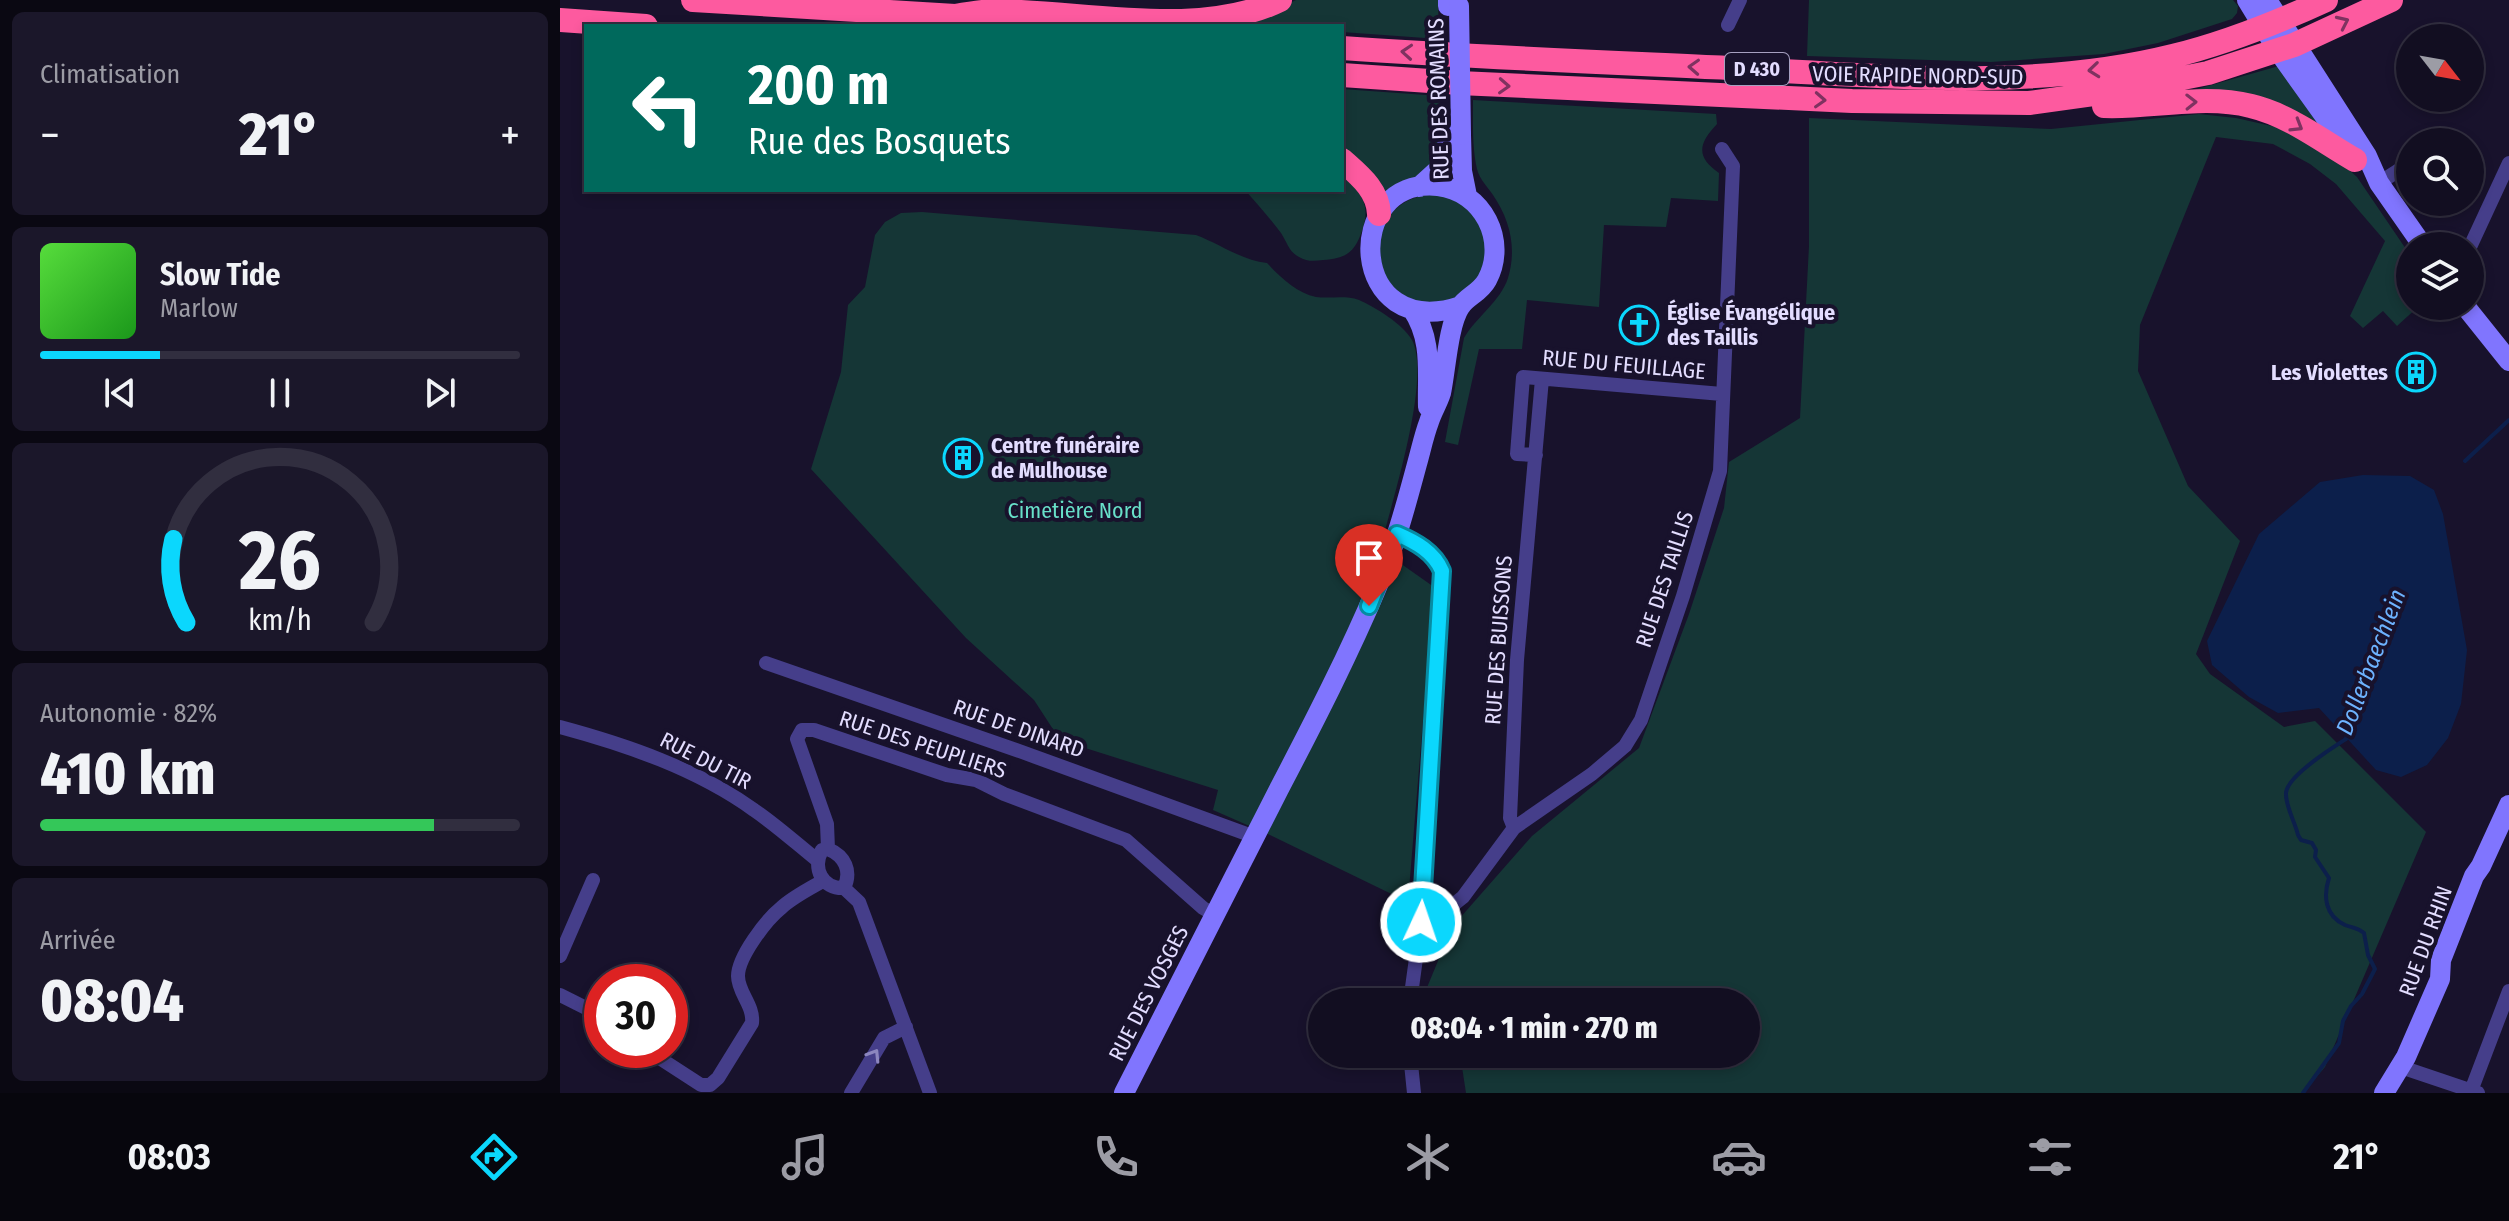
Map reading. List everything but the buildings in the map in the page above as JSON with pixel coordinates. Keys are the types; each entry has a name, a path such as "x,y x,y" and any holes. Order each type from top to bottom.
{"highway":[{"path":"693,0 955,16 990,11 1143,20 1194,20 1240,13 1280,0"},
{"name":"D 430","path":"2270,16 2326,0"},
{"name":"D 430","path":"2286,48 2391,0"},
{"path":"955,16 982,24"},
{"name":"VOIE RAPIDE NORD-SUD","path":"1344,48 1880,75 2029,76 2105,69 2171,57 2232,40 2270,16"},
{"path":"560,20 617,24"},
{"name":"VOIE RAPIDE NORD-SUD","path":"1344,75 1837,101 2029,103 2122,90 2208,73 2286,48"},
{"path":"2029,103 2114,106 2212,101 2251,106 2289,121 2355,160"},
{"path":"1344,162 1372,190 1379,202 1379,214"}],"main road":[{"path":"2247,0 2270,16 2286,48 2355,160 2379,183"},
{"name":"RUE DES ROMAINS","path":"1453,3 1456,135 1467,196"},
{"path":"2286,48 2367,156 2379,183 2413,232"},
{"name":"RUE DES ROMAINS","path":"1419,187 1441,167 1456,135"},
{"path":"1419,187 1452,189 1467,196 1489,220 1494,236 1492,269 1485,284 1461,306 1445,311 1412,309 1397,302 1385,291 1373,270 1369,246 1379,214 1404,192 1419,187"},
{"path":"1428,423 1440,396 1449,344 1461,306"},
{"path":"1412,309 1424,330 1430,361 1428,423"},
{"path":"2476,320 2509,361"},
{"name":"RUE DES VOSGES","path":"1124,1093 1347,656 1397,534 1428,423"},
{"name":"RUE DU RHIN","path":"2384,1093 2401,1067 2440,979 2441,960 2474,876 2509,805"}],"street":[{"path":"1728,25 1740,0"},
{"name":"RUE DES TAILLIS","path":"1421,922 1438,917 1463,897 1514,828 1614,756 1625,746 1641,720 1720,471 1733,166 1722,149"},
{"path":"2477,232 2509,163"},
{"path":"2379,183 2396,172"},
{"name":"RUE DU FEUILLAGE","path":"1536,455 1517,454 1523,377 1722,394"},
{"name":"RUE DES BUISSONS","path":"1514,828 1510,818 1517,660 1542,379"},
{"path":"1397,534 1425,549 1437,559 1442,571 1421,922 1412,988"},
{"name":"RUE DE DINARD","path":"766,663 1255,837"},
{"name":"RUE DU TIR","path":"560,727 658,758 710,784 752,808 817,860"},
{"name":"RUE DES PEUPLIERS","path":"828,849 827,824 797,739 802,730 814,730 947,775 976,780 1004,794 1126,840 1215,915"},
{"path":"844,888 848,879 840,854 822,850 817,860 823,881 833,888 844,888 859,902 930,1093"},
{"path":"560,956 593,880"},
{"path":"675,1068 712,1089 752,1023 753,1013 737,979 740,966 766,923 782,907 823,881"},
{"path":"2401,1067 2475,1092 2509,991"},
{"path":"560,995 584,1007"},
{"path":"851,1093 884,1038 906,1027"},
{"path":"1411,1068 1414,1093"}],"green space":[{"path":"1296,0 1438,0 1439,39 1344,32 1344,24 1254,24 1253,21"},
{"path":"1809,0 2233,0 2238,6 2232,19 2158,43 2104,54 1991,62 1807,56"},
{"path":"2279,66 2322,129 2183,93"},
{"path":"1344,89 1440,96 1439,140 1432,160 1418,177 1384,192 1344,153"},
{"path":"1473,100 1716,114 1717,124 1706,138 1702,150 1706,161 1719,173 1718,201 1671,198 1666,227 1604,225 1599,307 1527,300 1522,349 1479,349 1458,445 1445,442 1464,338 1504,287 1512,256 1504,214 1477,169"},
{"path":"2199,114 2236,118 2285,129 2340,162 2357,177 2396,234 2396,320 2404,320 2397,326 2383,311 2363,328 2350,316 2385,241 2336,184 2310,164 2273,144 2216,137 2140,325 2138,371 2188,486 2240,541 2196,654 2210,674 2284,727 2315,721 2426,832 2325,1067 2303,1093 1466,1093 1462,1068 1760,1068 1760,988 1427,988 1452,927 1532,836 1639,748 1724,508 1729,462 1800,418 1809,246 1809,118 2051,129"},
{"path":"1344,179 1355,188 1365,205 1365,220 1353,248 1345,255 1332,259 1302,259 1290,250 1277,227 1247,192 1344,192"},
{"path":"1432,195 1453,199 1470,211 1482,228 1486,249 1482,270 1470,287 1453,299 1432,303 1411,299 1394,287 1382,270 1378,249 1382,228 1394,211 1411,199"},
{"name":"Cimetière Nord","path":"922,212 1196,235 1239,255 1267,263 1289,284 1309,295 1359,300 1388,317 1408,334 1417,358 1414,411 1380,549 1434,587 1408,902 1213,810 1218,790 1060,740 1034,700 966,638 811,469 841,372 848,305 865,287 875,235 885,222 901,213"}],"water":[{"path":"2363,475 2410,476 2434,490 2443,514 2467,650 2461,704 2448,738 2427,765 2401,777 2376,770 2319,708 2278,713 2249,697 2212,665 2207,641 2259,534 2320,482"}],"waterway":[{"name":"Dollerbaechlein","path":"2465,461 2509,420"},
{"name":"Dollerbaechlein","path":"2303,1093 2339,1043 2343,1021 2375,969 2368,955 2364,933 2338,921 2330,911 2326,898 2329,878 2315,857 2316,850 2312,843 2301,840 2298,835 2286,798 2288,786 2294,779 2346,739 2347,734"}],"place":[{"name":"Église Évangélique des Taillis","path":"1639,325"},
{"name":"Les Violettes","path":"2416,372"},
{"name":"Centre funéraire de Mulhouse","path":"963,458"}],"route":[{"path":"1369,606 1397,534 1437,559 1442,571 1421,922"}]}
